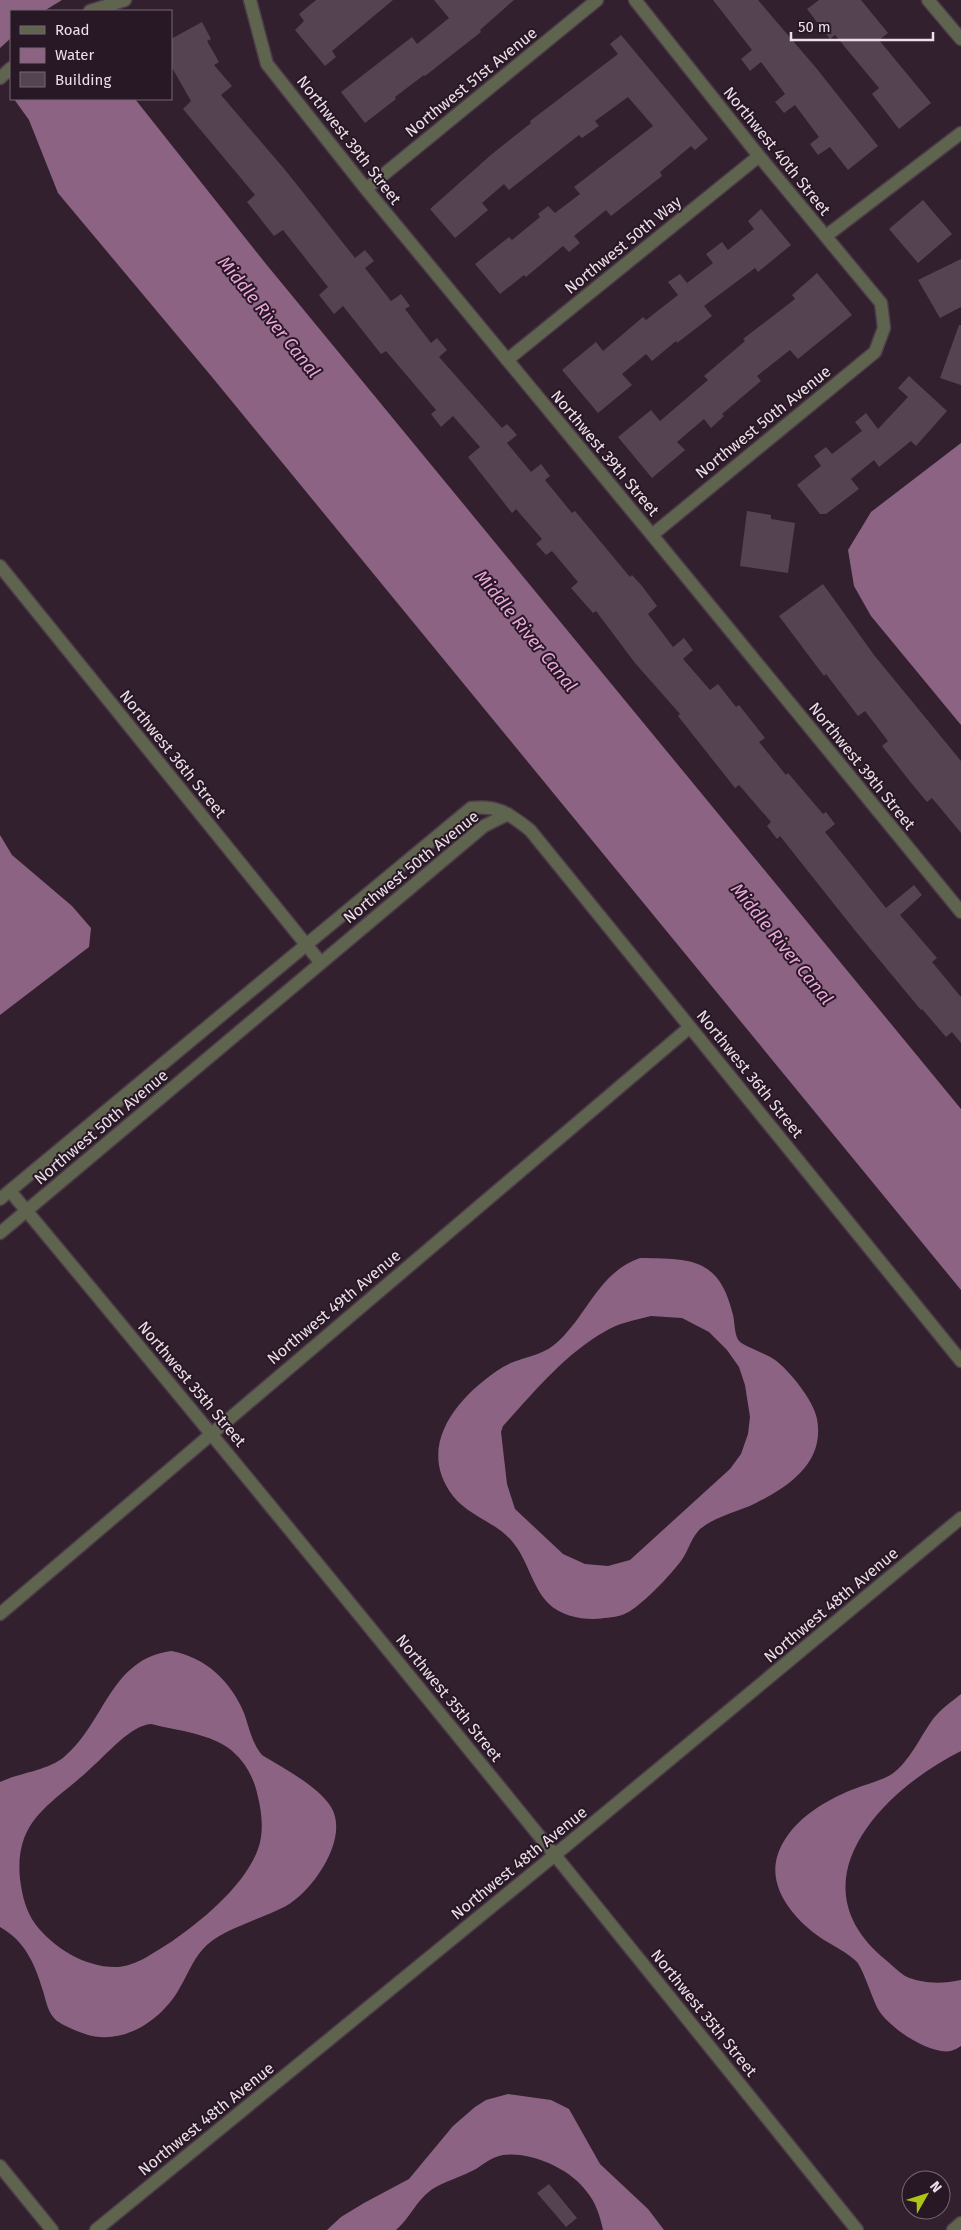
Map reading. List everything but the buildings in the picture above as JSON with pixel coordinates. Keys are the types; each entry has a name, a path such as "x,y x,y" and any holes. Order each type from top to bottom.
{"street":[{"path":"93,10 125,0"},
{"name":"Northwest 39th Street","path":"250,0 268,64 366,189 652,534 961,912"},
{"name":"Northwest 51st Avenue","path":"366,189 597,0"},
{"name":"Northwest 40th Street","path":"635,0 759,156 881,303 884,328"},
{"path":"928,0 961,40"},
{"path":"826,236 961,133"},
{"name":"Northwest 50th Way","path":"507,360 759,156"},
{"name":"Northwest 50th Avenue","path":"652,534 874,352 884,328"},
{"name":"Northwest 36th Street","path":"0,566 321,963"},
{"name":"Northwest 50th Avenue","path":"5,1195 470,808 488,806 508,814"},
{"name":"Northwest 50th Avenue","path":"0,1232 484,826 508,814"},
{"name":"Northwest 36th Street","path":"508,814 530,830 961,1361"},
{"name":"Northwest 49th Avenue","path":"0,1614 690,1027"},
{"name":"Northwest 35th Street","path":"5,1195 26,1210 212,1433 556,1854 857,2230"},
{"name":"Northwest 48th Avenue","path":"96,2230 556,1854 961,1518"},
{"path":"0,2166 52,2230"},
{"path":"953,2230 961,2223"}],"water":[{"path":"0,0 62,0 46,10 10,10 10,39 0,48"},
{"name":"Middle River Canal","path":"15,100 136,100 266,264 961,1109 961,1290 212,377 58,193 29,120"},
{"path":"961,443 961,725 871,616 854,586 848,550 871,512"},
{"path":"0,835 12,855 72,906 91,928 89,947 0,1015"},
{"path":"640,1258 674,1259 700,1265 711,1272 720,1282 727,1296 738,1339 742,1344 775,1360 794,1378 815,1412 818,1434 816,1448 802,1471 781,1489 769,1496 720,1517 700,1529 683,1558 664,1581 637,1606 629,1612 615,1617 581,1618 563,1613 548,1603 537,1588 522,1555 511,1540 497,1528 459,1503 453,1496 442,1477 438,1458 440,1440 447,1422 472,1391 503,1367 542,1352 554,1345 575,1322 603,1285 613,1274","holes":["651,1316 682,1318 709,1332 727,1350 739,1367 745,1385 750,1417 748,1434 741,1454 730,1469 630,1560 608,1566 585,1564 563,1554 515,1509 507,1484 501,1432 503,1426 563,1363 576,1351 604,1332 621,1324"]},
{"path":"171,1651 183,1654 206,1665 215,1672 239,1701 253,1740 262,1755 300,1778 325,1799 331,1807 336,1820 336,1833 326,1862 307,1889 296,1899 276,1911 230,1930 210,1942 196,1959 170,2002 150,2021 126,2034 99,2037 74,2030 60,2023 51,2015 40,1981 28,1954 16,1939 0,1927 0,1782 50,1765 64,1757 78,1743 121,1679 134,1666 151,1656","holes":["151,1724 210,1738 227,1747 238,1757 251,1776 256,1790 262,1830 260,1843 252,1862 233,1889 209,1913 171,1942 131,1964 117,1967 94,1964 61,1949 43,1933 30,1915 25,1903 20,1879 20,1858 23,1841 39,1814 50,1803 127,1735 135,1729"]},
{"path":"961,1694 961,1751 931,1768 902,1790 877,1815 858,1842 847,1871 847,1901 859,1932 887,1961 905,1976 918,1981 940,1983 961,1980 961,2046 951,2051 942,2051 932,2049 910,2038 883,2016 856,1961 802,1923 786,1904 780,1893 775,1869 782,1845 798,1824 830,1800 892,1774 909,1756 936,1715"},
{"path":"508,2094 551,2100 569,2109 600,2164 648,2209 664,2230 603,2230 593,2201 571,2176 550,2163 514,2154 495,2157 476,2169 431,2190 421,2199 396,2230 327,2230 341,2217 409,2179 453,2126 475,2107 486,2100"}]}
